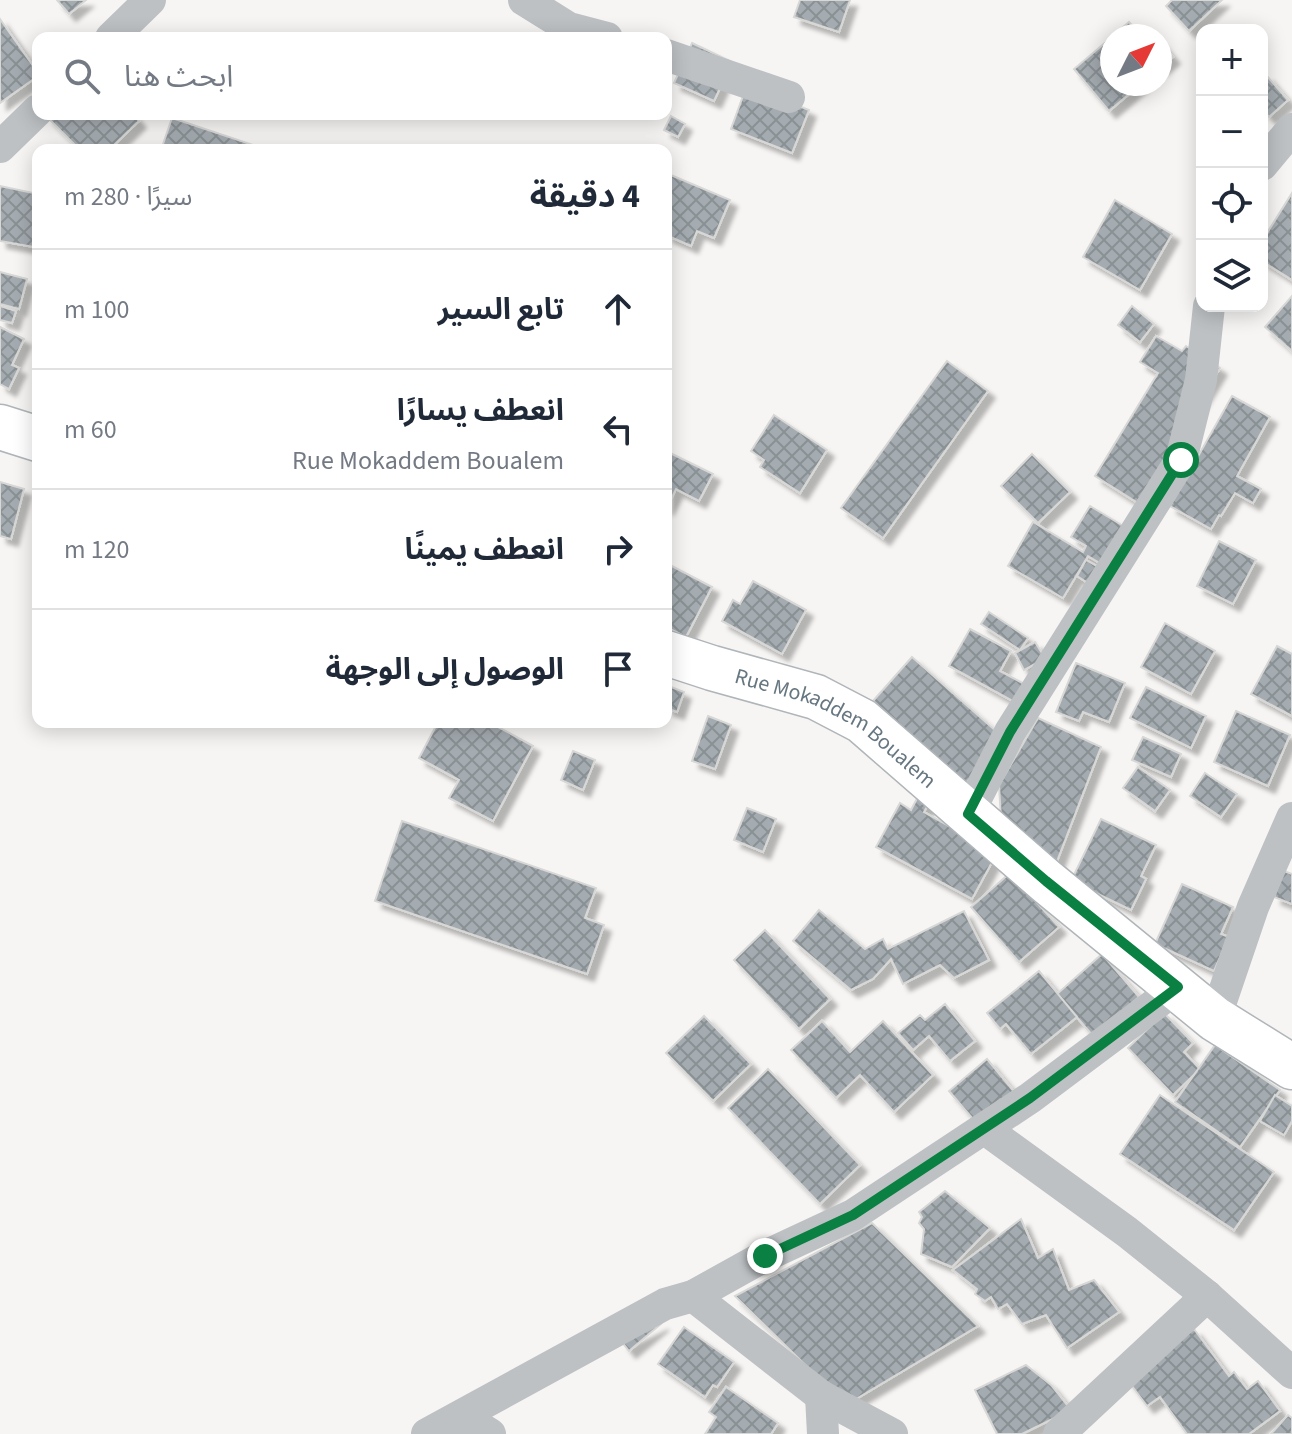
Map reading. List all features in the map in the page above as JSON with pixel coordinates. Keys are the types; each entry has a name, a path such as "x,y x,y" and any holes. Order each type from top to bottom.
{"street":[{"path":"117,32 150,0"},
{"path":"524,0 569,28 584,32"},
{"path":"672,57 789,97"},
{"path":"0,147 32,116"},
{"path":"1268,158 1292,129"},
{"path":"968,814 1010,732 1181,460 1201,380 1208,312"},
{"path":"0,427 32,437"},
{"name":"Rue Mokaddem Boualem","path":"672,655 816,697 862,721 1046,881 1215,1019 1292,1067"},
{"path":"1215,1019 1253,907 1292,818"},
{"path":"427,1434 665,1304 693,1296 765,1256 853,1215 1030,1098 1178,987"},
{"path":"985,1129 1127,1232 1207,1296 1292,1373"},
{"path":"693,1296 821,1396 892,1434"},
{"path":"1059,1434 1207,1296"},
{"path":"821,1396 823,1434"},
{"path":"461,1416 490,1434"}],"building":[{"path":"57,0 86,0 69,14"},
{"path":"800,0 850,0 839,32 794,17"},
{"path":"1172,0 1222,0 1189,31 1166,6"},
{"path":"0,19 32,64 32,80 0,103"},
{"path":"692,43 732,62 714,101 674,83"},
{"path":"1100,47 1100,96 1127,96 1109,111 1074,69"},
{"path":"1268,77 1288,100 1268,116"},
{"path":"747,85 809,110 792,153 731,129"},
{"path":"672,117 685,124 678,137 664,130"},
{"path":"50,120 139,121 115,144 74,144"},
{"path":"171,120 178,120 250,144 163,144"},
{"path":"672,176 730,200 714,238 697,231 691,246 672,238"},
{"path":"0,186 32,193 32,247 0,241"},
{"path":"1292,193 1292,280 1268,265 1268,231"},
{"path":"1115,200 1172,234 1140,290 1083,257"},
{"path":"0,272 27,279 19,309 0,304"},
{"path":"1292,296 1292,351 1265,327"},
{"path":"0,306 16,311 12,323 0,320"},
{"path":"1132,306 1154,324 1140,342 1118,325"},
{"path":"0,327 24,339 12,365 19,368 9,389 0,384"},
{"path":"1156,336 1182,351 1186,346 1220,368 1138,503 1095,476 1158,373 1140,362"},
{"path":"947,361 988,391 883,538 841,508"},
{"path":"1232,396 1270,417 1237,476 1261,489 1253,503 1235,493 1211,529 1170,506"},
{"path":"774,415 827,450 800,493 760,467 764,460 751,451"},
{"path":"672,454 713,474 699,501 676,489 672,497"},
{"path":"1032,454 1070,492 1038,523 1001,486"},
{"path":"0,482 24,489 11,539 0,536"},
{"path":"1090,506 1130,530 1108,568 1088,556 1063,598 1008,566 1033,522 1083,552 1086,546 1071,537"},
{"path":"1219,541 1256,560 1233,604 1197,586"},
{"path":"1086,560 1100,568 1091,585 1077,576"},
{"path":"672,566 712,587 686,637 672,630"},
{"path":"753,581 806,610 782,654 722,621 733,600 740,604"},
{"path":"989,612 1028,638 1020,650 981,624"},
{"path":"1165,623 1215,651 1191,694 1141,667"},
{"path":"970,629 1011,651 1000,671 1032,688 1022,706 949,666"},
{"path":"1035,642 1045,658 1024,670 1015,653"},
{"path":"1277,646 1292,654 1292,716 1251,694"},
{"path":"912,657 1005,739 966,783 873,701"},
{"path":"1076,663 1125,683 1109,722 1083,712 1079,721 1056,712"},
{"path":"672,687 684,692 677,712 672,710"},
{"path":"1146,687 1206,716 1191,748 1130,718"},
{"path":"1236,711 1290,735 1268,786 1214,762"},
{"path":"708,716 731,725 715,769 692,761"},
{"path":"1038,718 1101,747 1054,869 1001,819 999,785"},
{"path":"435,728 500,728 533,746 493,821 449,798 459,780 419,758"},
{"path":"1143,737 1181,754 1171,777 1132,760"},
{"path":"573,751 595,760 583,790 561,780"},
{"path":"1138,767 1170,790 1155,811 1123,788"},
{"path":"1205,773 1237,794 1221,817 1190,796"},
{"path":"921,791 932,797 924,812 997,853 972,899 876,847 900,803 911,810"},
{"path":"747,808 776,819 763,852 734,840"},
{"path":"1101,819 1156,845 1141,876 1146,879 1131,910 1071,881"},
{"path":"402,821 596,888 585,918 604,925 587,974 375,901"},
{"path":"1284,871 1292,874 1292,904 1274,897"},
{"path":"1010,873 1059,927 1019,962 971,907"},
{"path":"1182,884 1233,907 1221,934 1229,937 1214,971 1155,944"},
{"path":"819,910 865,949 883,939 888,949 964,911 989,960 954,978 940,965 903,984 891,959 873,979 851,990 793,941"},
{"path":"765,930 830,999 799,1029 734,960"},
{"path":"1102,954 1139,997 1093,1036 1057,994"},
{"path":"1039,971 1077,1017 1031,1054 1006,1024 1000,1029 987,1013"},
{"path":"945,1004 975,1041 950,1061 929,1036 913,1050 898,1033 920,1015 925,1020"},
{"path":"1164,1013 1193,1043 1184,1052 1200,1069 1173,1095 1128,1048"},
{"path":"704,1016 751,1064 713,1101 666,1053"},
{"path":"822,1021 850,1052 883,1021 933,1075 894,1112 860,1075 836,1098 791,1050"},
{"path":"1215,1045 1280,1090 1240,1147 1175,1102"},
{"path":"987,1059 1016,1094 978,1125 949,1091"},
{"path":"768,1069 860,1165 820,1204 728,1108"},
{"path":"1160,1095 1274,1172 1234,1230 1120,1154"},
{"path":"1275,1095 1292,1106 1292,1121 1284,1135 1260,1121"},
{"path":"945,1191 990,1228 952,1267 921,1254 924,1229 919,1223 922,1217 919,1212"},
{"path":"1021,1219 1038,1258 1053,1249 1069,1290 1094,1280 1119,1312 1067,1348 1046,1315 1022,1324 1007,1304 998,1309 991,1297 985,1301 975,1294 977,1289 953,1270"},
{"path":"872,1223 978,1326 846,1405 735,1296"},
{"path":"662,1323 629,1351 622,1342"},
{"path":"684,1327 734,1362 717,1387 713,1385 705,1397 658,1364"},
{"path":"1194,1329 1229,1376 1234,1372 1247,1389 1258,1381 1280,1411 1249,1434 1187,1434 1160,1397 1147,1406 1126,1378"},
{"path":"1026,1365 1051,1385 1071,1410 1022,1434 997,1434 975,1390"},
{"path":"726,1387 778,1423 771,1434 705,1434 716,1417 709,1412"},
{"path":"1288,1415 1292,1418 1292,1434 1271,1434"}],"route":[{"path":"765,1256 853,1215 1030,1098 1178,987 968,814 1010,732 1181,460"}]}
